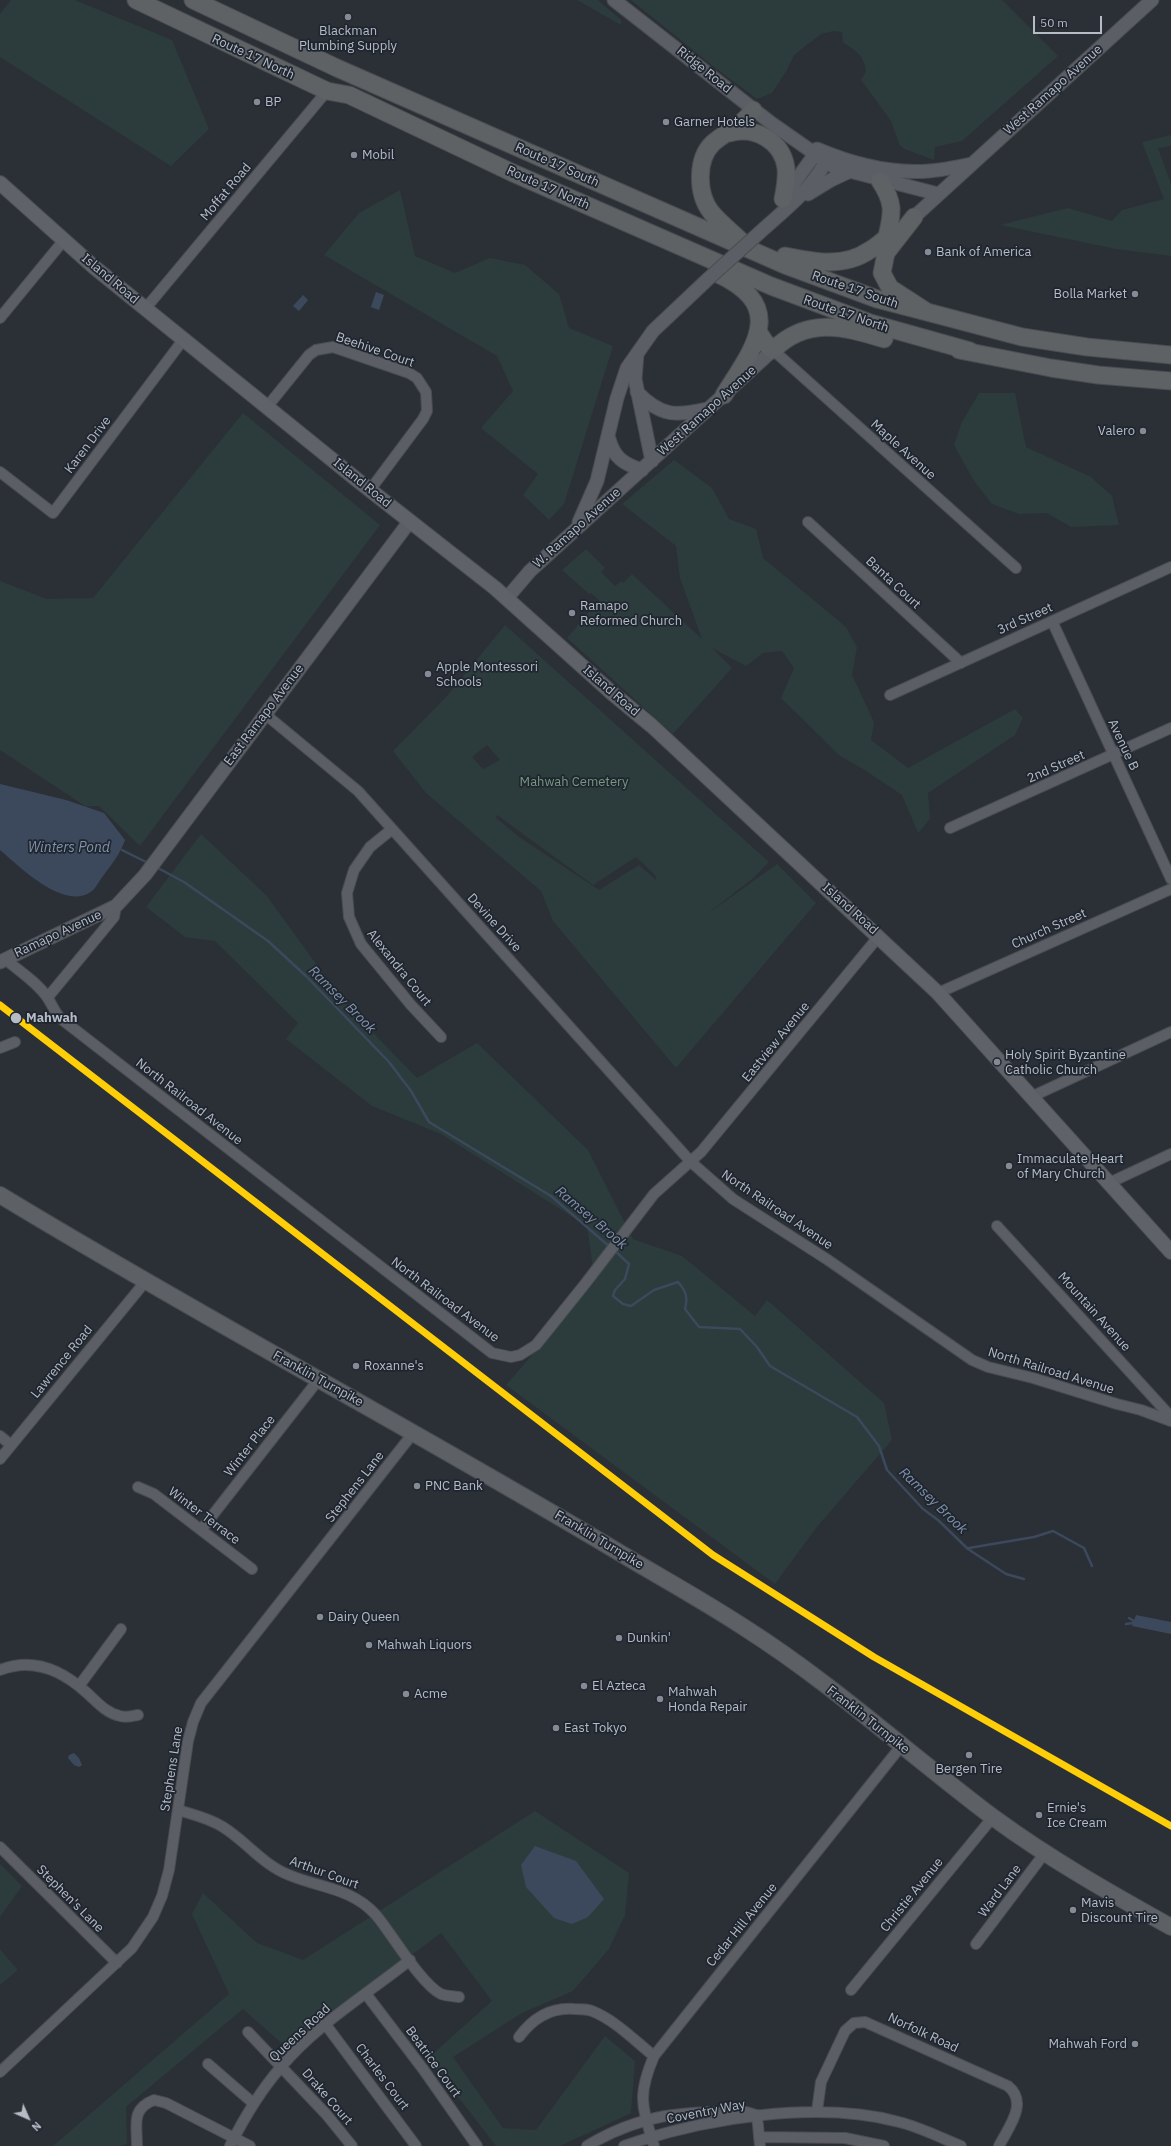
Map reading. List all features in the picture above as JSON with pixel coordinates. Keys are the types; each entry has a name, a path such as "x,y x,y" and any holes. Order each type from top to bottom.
{"highway":[{"name":"Route 17 North","path":"136,0 327,91 349,95 626,223 810,302 870,323 970,351"},
{"name":"Route 17 South","path":"193,0 337,68 752,250 847,288 909,309 927,312"},
{"path":"754,110 743,122 713,144 706,153 701,172 702,187 711,212 752,250 817,262 837,262 863,255 914,217"},
{"path":"729,133 740,131 753,132 764,136 777,147 786,168 783,205"},
{"path":"880,181 889,195 892,206 887,236"},
{"path":"914,217 886,253 883,260 882,273 890,288 927,312 1022,337 1094,348 1171,355"},
{"path":"626,223 686,260 737,284 750,297 759,315 760,333 767,345 773,350 784,340 798,332 820,328 851,330 901,344 970,351 1051,368 1098,375 1171,381"},
{"path":"724,394 751,352 760,333"}],"main road":[{"name":"Island Road","path":"0,183 145,309 506,598 612,693 652,726 938,993 1171,1252"},
{"name":"Franklin Turnpike","path":"0,1195 145,1282 414,1432 694,1596 749,1630 902,1745 993,1817 1044,1854 1171,1927"}],"street":[{"name":"Ridge Road","path":"614,0 793,140 822,155"},
{"name":"West Ramapo Avenue","path":"914,217 1152,0"},
{"name":"Moffat Road","path":"145,309 327,91"},
{"path":"822,155 856,164 898,170 928,172 972,164"},
{"path":"573,532 594,491 623,378 637,352 653,331 758,234 822,155"},
{"path":"822,155 834,167 848,172 938,194"},
{"path":"783,205 848,172"},
{"path":"0,318 64,240"},
{"name":"Karen Drive","path":"0,472 53,513 183,340"},
{"name":"Beehive Court","path":"268,407 309,355 324,347 333,347 397,369 417,378 426,392 428,401 423,419 370,490"},
{"name":"West Ramapo Avenue","path":"647,466 773,350"},
{"name":"Maple Avenue","path":"773,350 1016,568"},
{"name":"West Ramapo Avenue","path":"637,352 635,372 647,466"},
{"path":"637,392 650,405 666,413 685,414 709,409"},
{"path":"608,439 611,448 619,460 647,466"},
{"name":"W. Ramapo Avenue","path":"506,598 524,576 647,466"},
{"name":"East Ramapo Avenue","path":"116,906 145,875 410,521"},
{"name":"Banta Court","path":"808,522 961,663"},
{"name":"3rd Street","path":"890,695 1171,567"},
{"name":"Avenue B","path":"1052,622 1171,879"},
{"name":"Devine Drive","path":"265,714 358,791 691,1162"},
{"name":"2nd Street","path":"950,828 1171,728"},
{"name":"Alexandra Court","path":"392,830 370,848 354,870 347,893 349,917 361,944 411,1005 441,1037"},
{"name":"Church Street","path":"938,993 1171,889"},
{"path":"2,961 48,997 114,917 116,906"},
{"name":"Ramapo Avenue","path":"2,961 116,906"},
{"name":"Eastview Avenue","path":"691,1162 734,1114 878,936"},
{"name":"North Railroad Avenue","path":"48,997 54,1011 60,1018 492,1353 511,1356 520,1354 536,1345 654,1194 691,1162 733,1199 828,1260 972,1360 988,1367 1034,1378 1141,1410 1171,1421"},
{"path":"1031,1097 1171,1032"},
{"path":"0,1048 15,1042"},
{"path":"1109,1182 1171,1154"},
{"name":"Mountain Avenue","path":"998,1226 1171,1417"},
{"name":"Lawrence Road","path":"0,1459 145,1282"},
{"name":"Winter Place","path":"201,1530 319,1379"},
{"name":"Stephens Lane","path":"0,2072 117,1963 144,1934 162,1896 169,1870 188,1741 193,1722 201,1703 414,1432"},
{"path":"0,1436 11,1445"},
{"name":"Winter Terrace","path":"138,1487 154,1494 252,1569"},
{"path":"79,1686 121,1629"},
{"path":"0,1670 20,1665 46,1667 69,1678 111,1713 121,1717 138,1715"},
{"name":"Cedar Hill Avenue","path":"653,2141 641,2102 644,2078 654,2056 902,1745"},
{"name":"Arthur Court","path":"178,1810 206,1818 224,1828 276,1869 289,1875 346,1892 361,1901 386,1926 431,1988 442,1995 459,1997"},
{"name":"Christie Avenue","path":"851,1990 993,1817"},
{"name":"Stephen's Lane","path":"2,1850 117,1963"},
{"name":"Ward Lane","path":"976,1944 1044,1854"},
{"name":"Queens Road","path":"232,2142 253,2103 281,2066 326,2025 410,1960"},
{"name":"Beatrice Court","path":"366,1994 423,2069 477,2146"},
{"path":"520,2037 528,2025 551,2011 565,2008 591,2010 620,2028 654,2056"},
{"name":"Norfolk Road","path":"817,2111 821,2082 845,2031 854,2023 866,2022 1008,2086 1017,2097 1017,2110 999,2146"},
{"name":"Charles Court","path":"326,2025 416,2146"},
{"name":"Drake Court","path":"248,2032 281,2066 352,2146"},
{"path":"208,2064 253,2103"},
{"path":"137,2146 137,2114 141,2107 154,2100 166,2103 232,2142 250,2146"},
{"name":"Coventry Way","path":"587,2146 616,2131 659,2116 699,2111 746,2112 757,2115"},
{"path":"884,2146 845,2138 759,2141 757,2115 817,2111 850,2113 900,2122 961,2146"},
{"name":"Coventry Way","path":"624,2146 653,2141 757,2115"}],"green space":[{"path":"11,0 75,0 172,40 209,129 171,166 0,57 0,14"},
{"path":"577,0 598,0 621,20 621,25"},
{"path":"631,0 1002,0 1058,56 962,141 935,147 934,160 904,149 899,144 891,121 861,80 866,71 861,57 852,48 843,43 842,32 834,31 821,34 794,55 787,70 772,93 757,99 714,67"},
{"path":"1171,135 1171,146 1158,148 1171,184 1171,256 1116,249 1000,225 1068,208 1112,221 1122,210 1164,199 1142,142"},
{"path":"400,190 415,256 455,273 490,258 525,265 559,294 569,328 613,346 564,504 549,520 523,495 538,474 481,428 513,391 497,356 324,255 359,213"},
{"path":"979,393 1015,393 1026,447 1091,477 1112,496 1119,525 1071,527 1047,513 1019,514 992,504 974,481 954,445 961,424"},
{"path":"243,413 380,525 140,846 99,806 85,806 0,750 0,581 47,599 93,598"},
{"path":"674,460 712,488 729,519 756,529 763,558 846,627 857,647 852,675 874,722 871,740 908,768 1015,709 1023,718 1015,735 928,793 930,819 918,833 902,795 863,769 840,756 781,698 794,668 782,651 763,653 746,666 712,648 732,668 673,734 567,638 599,600 591,593 589,594 562,570 586,549 605,568 601,572 615,586 621,581 623,583 632,574 702,639 680,578 676,546 622,504"},
{"name":"Mahwah Cemetery","path":"505,625 769,862 752,879 706,915 777,864 816,903 676,1068 553,921 541,891 426,793 393,751 447,696","holes":["487,745 500,760 483,769 472,757","497,815 593,885 636,857 656,876 656,880 639,865 599,890 519,837 496,818"]},
{"path":"201,834 267,896 345,1004 417,1078 477,1043 588,1150 633,1239 682,1256 755,1316 767,1300 884,1403 892,1440 816,1528 775,1584 506,1385 595,1282 587,1226 441,1134 372,1106 286,1039 298,1023 215,941 185,937 146,907"},
{"path":"535,1811 629,1873 625,1915 609,1949 573,1991 522,2013 453,2057 503,2128 536,2130 605,2036 635,2061 631,2113 560,2146 496,2146 428,2058 492,2001 441,1933 287,2048 243,2009 126,2107 127,2144 120,2146 53,2146 229,1994 192,1914 203,1893 257,1943 303,1960"},
{"path":"0,1864 22,1886 0,1917"},
{"path":"0,1949 18,1970 0,1985"}],"water":[{"path":"376,292 384,295 379,310 371,307"},
{"path":"303,295 308,300 299,311 293,306"},
{"name":"Winters Pond","path":"0,784 66,800 104,813 125,840 116,859 92,891 81,896 69,896 56,892 43,885 19,867 0,850"},
{"path":"1136,1615 1171,1622 1171,1634 1132,1626"},
{"path":"74,1753 79,1758 82,1765 79,1767 74,1765 68,1758 69,1755"},
{"path":"535,1846 576,1861 604,1899 588,1917 572,1924 554,1918 526,1887 521,1865"}],"waterway":[{"name":"Ramsey Brook","path":"122,850 148,863"},
{"name":"Ramsey Brook","path":"156,867 184,882 268,941 306,976 389,1062 411,1091 429,1122 551,1196 610,1247"},
{"name":"Ramsey Brook","path":"614,1250 629,1264 625,1279 615,1290 613,1296 623,1304 631,1306 654,1290 678,1282 686,1294 685,1309 699,1327 740,1329 757,1347 770,1366 857,1417 879,1446 887,1470 923,1509 938,1520 968,1549 1006,1574 1024,1579"},
{"path":"969,1548 1034,1537 1053,1531 1084,1548 1092,1566"},
{"name":"Ramsey Brook","path":"1129,1618 1134,1621"},
{"name":"Ramsey Brook","path":"1126,1624 1133,1623"}],"transit line":[{"path":"0,1005 713,1555 874,1657 1171,1826"}],"place":[{"name":"Blackman Plumbing Supply","path":"348,17"},
{"name":"BP","path":"257,102"},
{"name":"Garner Hotels","path":"666,122"},
{"name":"Mobil","path":"354,155"},
{"name":"Bank of America","path":"928,252"},
{"name":"Bolla Market","path":"1135,294"},
{"name":"Valero","path":"1143,431"},
{"name":"Ramapo Reformed Church","path":"572,613"},
{"name":"Apple Montessori Schools","path":"428,674"},
{"name":"Mahwah","path":"16,1018"},
{"name":"Holy Spirit Byzantine Catholic Church","path":"997,1062"},
{"name":"Immaculate Heart of Mary Church","path":"1009,1166"},
{"name":"Roxanne's","path":"356,1366"},
{"name":"PNC Bank","path":"417,1486"},
{"name":"Dairy Queen","path":"320,1617"},
{"name":"Dunkin'","path":"619,1638"},
{"name":"Mahwah Liquors","path":"369,1645"},
{"name":"El Azteca","path":"584,1686"},
{"name":"Acme","path":"406,1694"},
{"name":"Mahwah Honda Repair","path":"660,1699"},
{"name":"East Tokyo","path":"556,1728"},
{"name":"Bergen Tire","path":"969,1755"},
{"name":"Ernie's Ice Cream","path":"1039,1815"},
{"name":"Mavis Discount Tire","path":"1073,1910"},
{"name":"Mahwah Ford","path":"1135,2044"}]}
